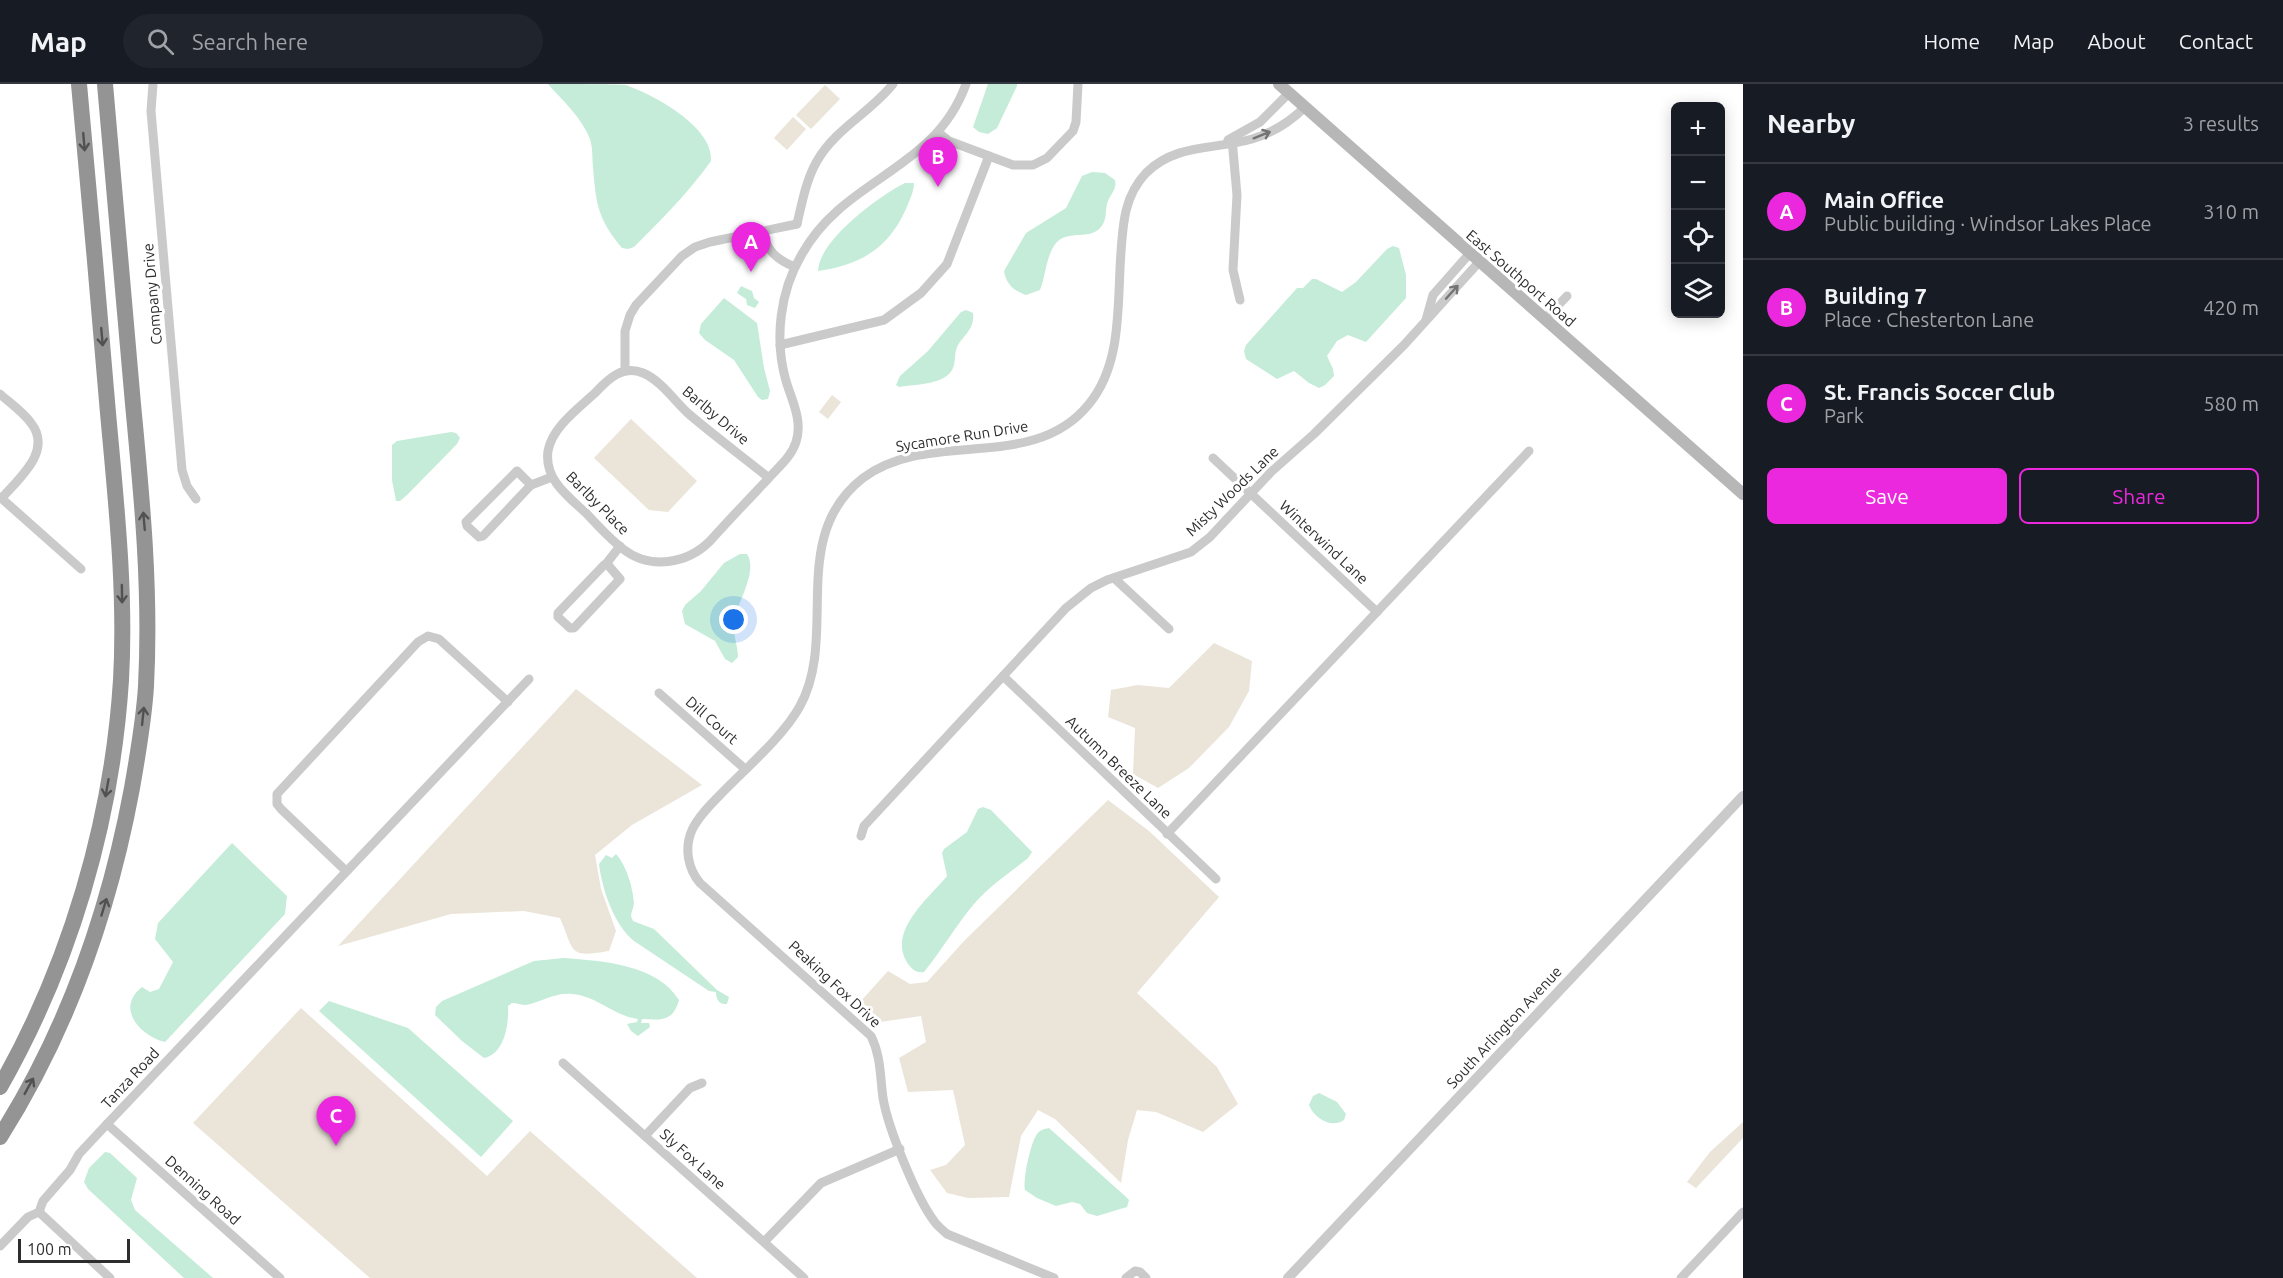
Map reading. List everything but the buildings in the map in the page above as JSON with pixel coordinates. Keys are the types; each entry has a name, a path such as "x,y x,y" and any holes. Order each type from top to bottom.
{"highway":[{"path":"0,1087 40,1008 62,954 80,899 98,834 108,785 121,682 123,631 119,536 79,84"},
{"path":"0,1137 63,1020 104,908 122,841 140,745 146,689 148,633 145,532 105,84"}],"main road":[{"name":"East Southport Road","path":"1284,88 1743,494"}],"street":[{"name":"Company Drive","path":"153,84 151,111 182,470 196,499"},
{"path":"797,224 809,178 821,154 893,84"},
{"path":"769,478 792,451 799,429 783,369 780,345 783,303 795,267 813,236 840,207 921,150 939,133 956,108 966,84"},
{"path":"939,133 949,141 989,156 1021,166 1033,165 1047,158 1074,128 1078,84"},
{"name":"Sycamore Run Drive","path":"1232,141 1260,122 1284,88"},
{"name":"Sycamore Run Drive","path":"706,810 790,721 807,689 813,663 821,548 828,523 844,498 867,476 891,463 911,457 1030,442 1059,430 1078,417 1101,387 1113,356 1122,227 1131,194 1149,170 1165,158 1184,150 1252,139 1272,132 1290,121 1305,107"},
{"path":"1232,141 1237,195 1233,270 1240,300"},
{"path":"780,345 884,320 921,292 947,264 989,156"},
{"path":"625,371 626,330 630,315 636,305 689,251 704,244 797,224 813,236"},
{"path":"762,231 767,248 785,263 795,267"},
{"name":"Misty Woods Lane","path":"861,836 864,826 1066,608 1092,588 1114,578 1191,552 1218,529 1271,472 1314,434 1425,322 1433,295 1475,257"},
{"path":"1545,319 1567,296"},
{"name":"Barlby Drive","path":"625,371 651,377 691,416 769,478"},
{"name":"Barlby Place","path":"625,371 608,379 558,429 548,452 552,477 558,486 620,546 648,561 675,561 696,553 769,478"},
{"path":"0,394 29,420 35,428 38,443 37,455 32,465 1,498 81,569"},
{"path":"1167,834 1529,452"},
{"name":"Winterwind Lane","path":"1214,458 1377,612"},
{"path":"531,485 514,472 467,521 466,526 482,537 531,485 552,477"},
{"path":"606,564 620,579 574,628 570,628 558,617 558,614 620,546"},
{"path":"1114,578 1169,629"},
{"path":"346,871 280,808 277,804 277,794 418,642 428,636 439,639 508,702"},
{"name":"Autumn Breeze Lane","path":"1003,676 1215,879"},
{"name":"Tanza Road","path":"0,1246 28,1217 39,1212 43,1201 70,1170 79,1154 529,679"},
{"name":"Dill Court","path":"658,693 745,769"},
{"name":"South Arlington Avenue","path":"1288,1278 1743,796"},
{"name":"Peaking Fox Drive","path":"706,810 692,830 688,844 688,855 693,874 700,883 871,1036 878,1051 888,1120 914,1184 935,1223 947,1234 1054,1278"},
{"name":"Sly Fox Lane","path":"562,1063 804,1278"},
{"path":"645,1136 690,1088 702,1083"},
{"name":"Denning Road","path":"107,1124 280,1278"},
{"path":"764,1242 821,1183 900,1149"},
{"path":"39,1212 110,1278"},
{"path":"1681,1278 1743,1212"},
{"path":"1126,1278 1132,1271 1143,1275"}],"shaded area":[{"path":"548,84 626,85 666,104 703,136 709,148 711,161 634,247 622,248 603,220 595,192 592,149 587,131"},
{"path":"988,84 1017,84 997,128 988,134 979,132 973,127"},
{"path":"825,85 840,99 811,129 796,115"},
{"path":"793,117 806,129 787,150 774,138"},
{"path":"1092,172 1105,173 1115,180 1103,224 1093,233 1062,238 1053,247 1040,290 1026,295 1018,291 1011,286 1004,271 1026,233 1066,208 1082,176"},
{"path":"905,183 914,183 913,190 906,209 891,235 871,253 860,259 818,271 828,246 839,233 866,208"},
{"path":"1393,246 1399,248 1406,275 1406,298 1366,342 1348,335 1337,341 1327,356 1334,376 1325,385 1319,388 1294,371 1277,379 1246,359 1244,351 1246,345 1297,288 1303,288 1312,279 1316,279 1342,292 1356,282 1387,249"},
{"path":"741,286 752,291 754,298 759,302 755,308 747,305 746,299 737,293"},
{"path":"724,298 757,323 770,391 768,399 762,400 758,397 734,360 705,340 699,333 701,324"},
{"path":"966,310 973,313 972,323 957,348 954,365 949,374 930,383 899,387 896,385 900,376 928,351 961,312"},
{"path":"832,395 841,402 828,419 819,412"},
{"path":"631,419 697,481 668,512 649,510 594,458"},
{"path":"456,433 460,438 457,444 407,495 400,501 396,501 392,480 392,445 397,441"},
{"path":"740,554 747,554 750,570 735,616 734,628 738,657 732,663 725,659 715,641 685,624 682,611 724,563"},
{"path":"1214,643 1252,661 1249,691 1229,727 1189,768 1158,788 1133,774 1135,728 1108,717 1111,690 1138,685 1169,688"},
{"path":"576,689 702,785 632,825 595,855 601,889 616,931 609,951 579,953 571,946 560,918 524,911 451,914 338,946"},
{"path":"1108,800 1149,831 1219,897 1137,993 1217,1067 1238,1104 1203,1132 1156,1112 1137,1110 1128,1140 1121,1183 1055,1119 1038,1110 1021,1136 1009,1197 968,1198 947,1193 930,1170 946,1165 965,1145 953,1090 908,1092 899,1058 926,1042 921,1016 880,1022 860,1002 888,971 910,984 927,982 964,941"},
{"path":"983,807 991,810 1032,852 1028,858 980,897 924,972 917,971 908,964 903,952 902,940 906,928 912,916 947,876 942,853 944,849 967,832 978,809"},
{"path":"232,843 287,896 285,914 165,1042 156,1039 147,1034 134,1020 131,1004 134,995 142,987 150,992 159,989 173,962 155,939 158,923"},
{"path":"616,854 631,883 634,903 631,916 633,921 654,929 717,990 729,997 727,1004 719,1001 716,992 709,991 634,941 621,926 606,895 599,864 606,855 612,858"},
{"path":"564,958 611,963 643,972 669,988 679,1000 670,1016 655,1020 642,1019 641,1023 649,1023 650,1027 638,1036 627,1024 637,1022 638,1019 621,1014 589,998 560,994 526,1005 512,1003 508,1006 508,1021 501,1044 497,1051 484,1058 435,1015 436,1007 442,1001 534,961"},
{"path":"329,1001 408,1028 513,1121 481,1157 319,1011"},
{"path":"301,1008 487,1176 530,1131 697,1278 370,1278 193,1123"},
{"path":"1319,1093 1337,1102 1346,1114 1344,1120 1329,1123 1319,1118 1311,1110 1309,1105 1313,1096"},
{"path":"1743,1122 1743,1138 1696,1188 1687,1182 1710,1152"},
{"path":"1049,1128 1129,1200 1127,1207 1097,1216 1087,1213 1080,1204 1072,1202 1056,1206 1025,1190 1026,1170 1034,1139 1039,1132"},
{"path":"105,1152 110,1153 137,1178 131,1200 135,1210 213,1278 184,1278 88,1189 84,1182 89,1168"}],"place":[{"name":"Building 7","path":"938,187"},
{"name":"Main Office","path":"751,272"},
{"name":"St. Francis Soccer Club","path":"336,1146"}]}
